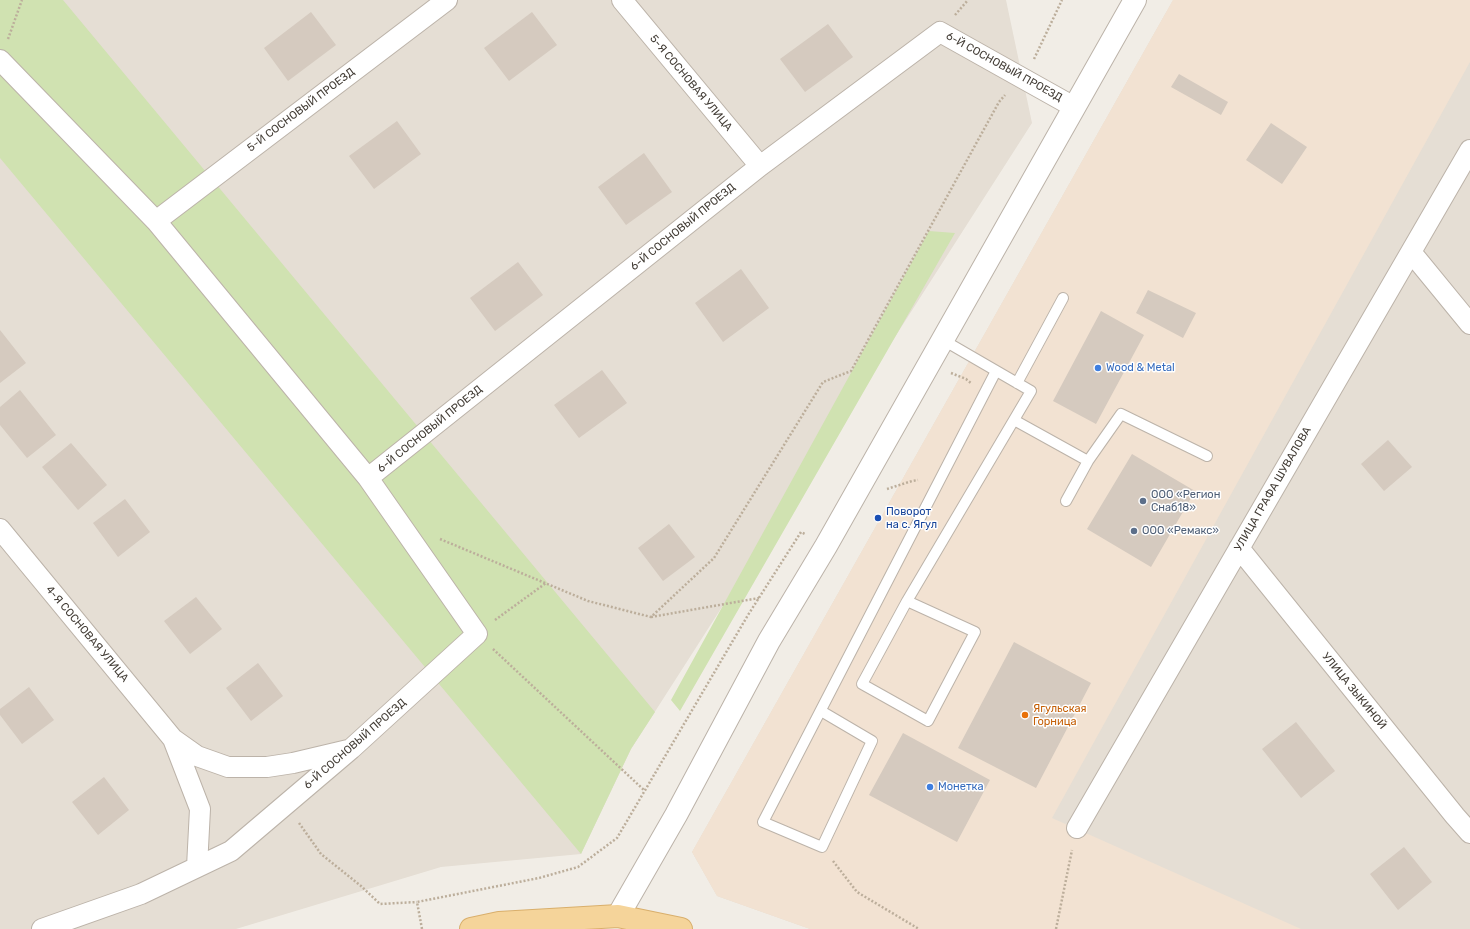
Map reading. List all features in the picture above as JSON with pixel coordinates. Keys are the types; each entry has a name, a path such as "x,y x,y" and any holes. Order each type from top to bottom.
{"main road":[{"path":"471,929 499,923 615,923 681,929"}],"street":[{"name":"5-Й СОСНОВЫЙ ПРОЕЗД","path":"156,220 447,0"},
{"name":"5-Я СОСНОВАЯ УЛИЦА","path":"622,0 760,166"},
{"path":"615,923 676,815 769,641 826,546 1135,0"},
{"name":"6-Й СОСНОВЫЙ ПРОЕЗД","path":"42,929 141,894 231,851 352,749 477,634 368,478 760,166 940,32 1074,107"},
{"path":"0,60 156,220 368,478"},
{"name":"УЛИЦА ГРАФА ШУВАЛОВА","path":"1077,828 1470,150"},
{"path":"1411,252 1470,324"},
{"name":"4-Я СОСНОВАЯ УЛИЦА","path":"0,530 173,739"},
{"name":"УЛИЦА ЗЫКИНОЙ","path":"1239,548 1470,833"},
{"path":"173,739 197,756 228,768 267,767 293,763 352,749"},
{"path":"173,739 200,809 197,867"}],"lane":[{"path":"1017,383 1063,298"},
{"path":"907,601 974,632 928,721 862,684 907,601 1031,391 943,340"},
{"path":"821,711 872,741 822,847 763,822 996,371"},
{"path":"1066,501 1088,461 1121,414 1207,456"},
{"path":"1014,420 1088,461"}],"path":[{"path":"0,60 22,0"},
{"path":"651,617 714,558 823,382 851,371 998,102 1024,78 1062,0"},
{"path":"950,372 966,379 983,395"},
{"path":"882,491 912,480 940,479"},
{"path":"286,804 321,854 362,886 380,904 417,902 539,878 578,867 617,838 759,598 801,532 826,546"},
{"path":"434,536 588,601 651,617 759,598"},
{"path":"546,583 477,634 645,791"},
{"path":"1056,929 1077,828"},
{"path":"822,847 857,892 919,929"},
{"path":"417,902 422,929"}],"shaded area":[{"path":"0,0 1006,0 1032,123 631,749 581,854 441,867 236,929 0,929"},
{"path":"1173,0 1470,0 1470,929 810,929 717,896 692,852"},
{"path":"1173,0 1470,0 1470,62 1052,818 1301,929 810,929 717,896 692,852"}],"green space":[{"path":"0,0 63,0 655,712 631,749 581,854 0,158"},
{"path":"929,231 955,233 680,711 671,700"}],"building":[{"path":"311,12 336,45 288,81 264,48"},
{"path":"532,12 557,45 509,81 484,48"},
{"path":"828,24 853,57 805,92 780,59"},
{"path":"1179,74 1228,102 1221,115 1171,87"},
{"path":"397,121 421,154 374,189 349,156"},
{"path":"1271,123 1307,147 1282,184 1246,160"},
{"path":"644,153 672,192 626,225 598,187"},
{"path":"518,262 543,295 495,331 470,298"},
{"path":"741,269 769,308 723,342 695,303"},
{"path":"1148,290 1196,313 1183,338 1136,313"},
{"name":"Wood & Metal","path":"1101,311 1144,335 1096,424 1053,401"},
{"path":"0,330 26,363 0,383"},
{"path":"602,370 627,403 579,438 554,405"},
{"path":"20,390 56,435 27,458 0,425 0,407"},
{"path":"1388,440 1412,467 1384,491 1361,464"},
{"path":"71,443 107,485 78,510 42,467"},
{"path":"1132,454 1195,491 1151,567 1087,529"},
{"path":"125,499 150,532 118,557 93,523"},
{"path":"669,524 695,557 663,581 638,548"},
{"path":"196,597 222,629 190,654 164,621"},
{"name":"Ягульская Горница","path":"1014,642 1091,683 1036,788 958,748"},
{"path":"258,663 283,696 251,721 226,688"},
{"path":"29,687 54,720 22,744 0,715 0,709"},
{"path":"1296,722 1335,771 1301,798 1262,749"},
{"name":"Монетка","path":"903,733 990,780 957,842 869,795"},
{"path":"104,777 129,810 98,835 72,802"},
{"path":"1404,847 1432,882 1398,910 1370,874"}],"place":[{"name":"Wood & Metal","path":"1098,368"},
{"name":"ООО «Регион Снаб18»","path":"1143,501"},
{"name":"Поворот на с. Ягул","path":"878,518"},
{"name":"ООО «Ремакс»","path":"1134,531"},
{"name":"Ягульская Горница","path":"1025,715"},
{"name":"Монетка","path":"930,787"}]}
